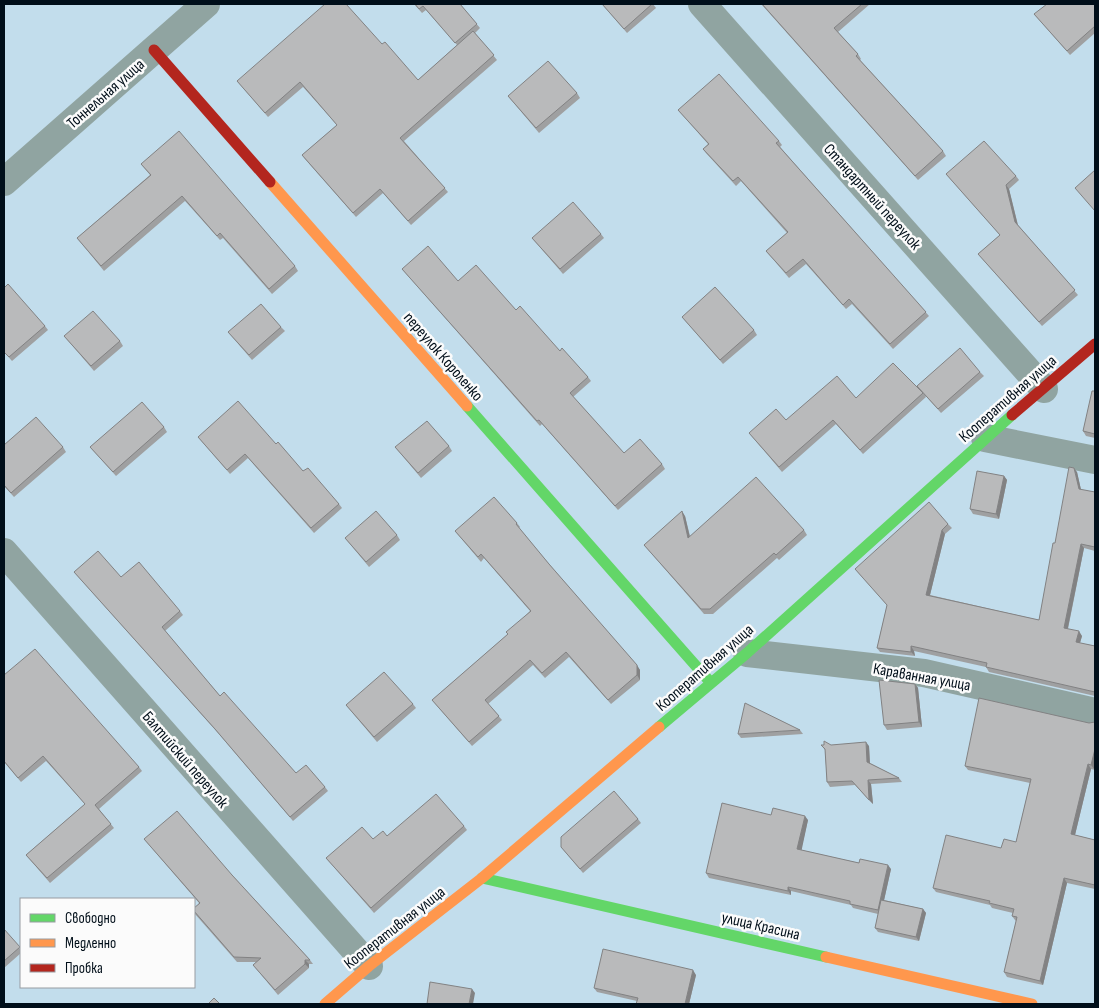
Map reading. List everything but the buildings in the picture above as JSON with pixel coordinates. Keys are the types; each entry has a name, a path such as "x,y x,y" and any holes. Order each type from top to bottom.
{"street":[{"name":"Тоннельная улица","path":"4,182 206,4"},
{"name":"Стандартный переулок","path":"702,4 1044,389"},
{"name":"переулок Короленко","path":"154,50 710,683"},
{"name":"Кооперативная улица","path":"325,1004 369,966 482,878 747,652 985,438 1095,344"},
{"path":"985,438 1095,460"},
{"name":"Балтийский переулок","path":"4,552 369,966"},
{"name":"Караванная улица","path":"747,652 924,673 1095,712"},
{"name":"улица Красина","path":"482,878 1032,1004"}],"traffic: fast":[{"path":"467,406 711,683"},
{"path":"659,727 747,653 1012,415"},
{"path":"482,878 826,957"}],"traffic: slow":[{"path":"270,182 467,406"},
{"path":"325,1004 369,966 482,878 659,727"},
{"path":"826,957 1032,1004"}],"traffic: jam":[{"path":"154,50 270,182"},
{"path":"1012,415 1095,344"}]}
